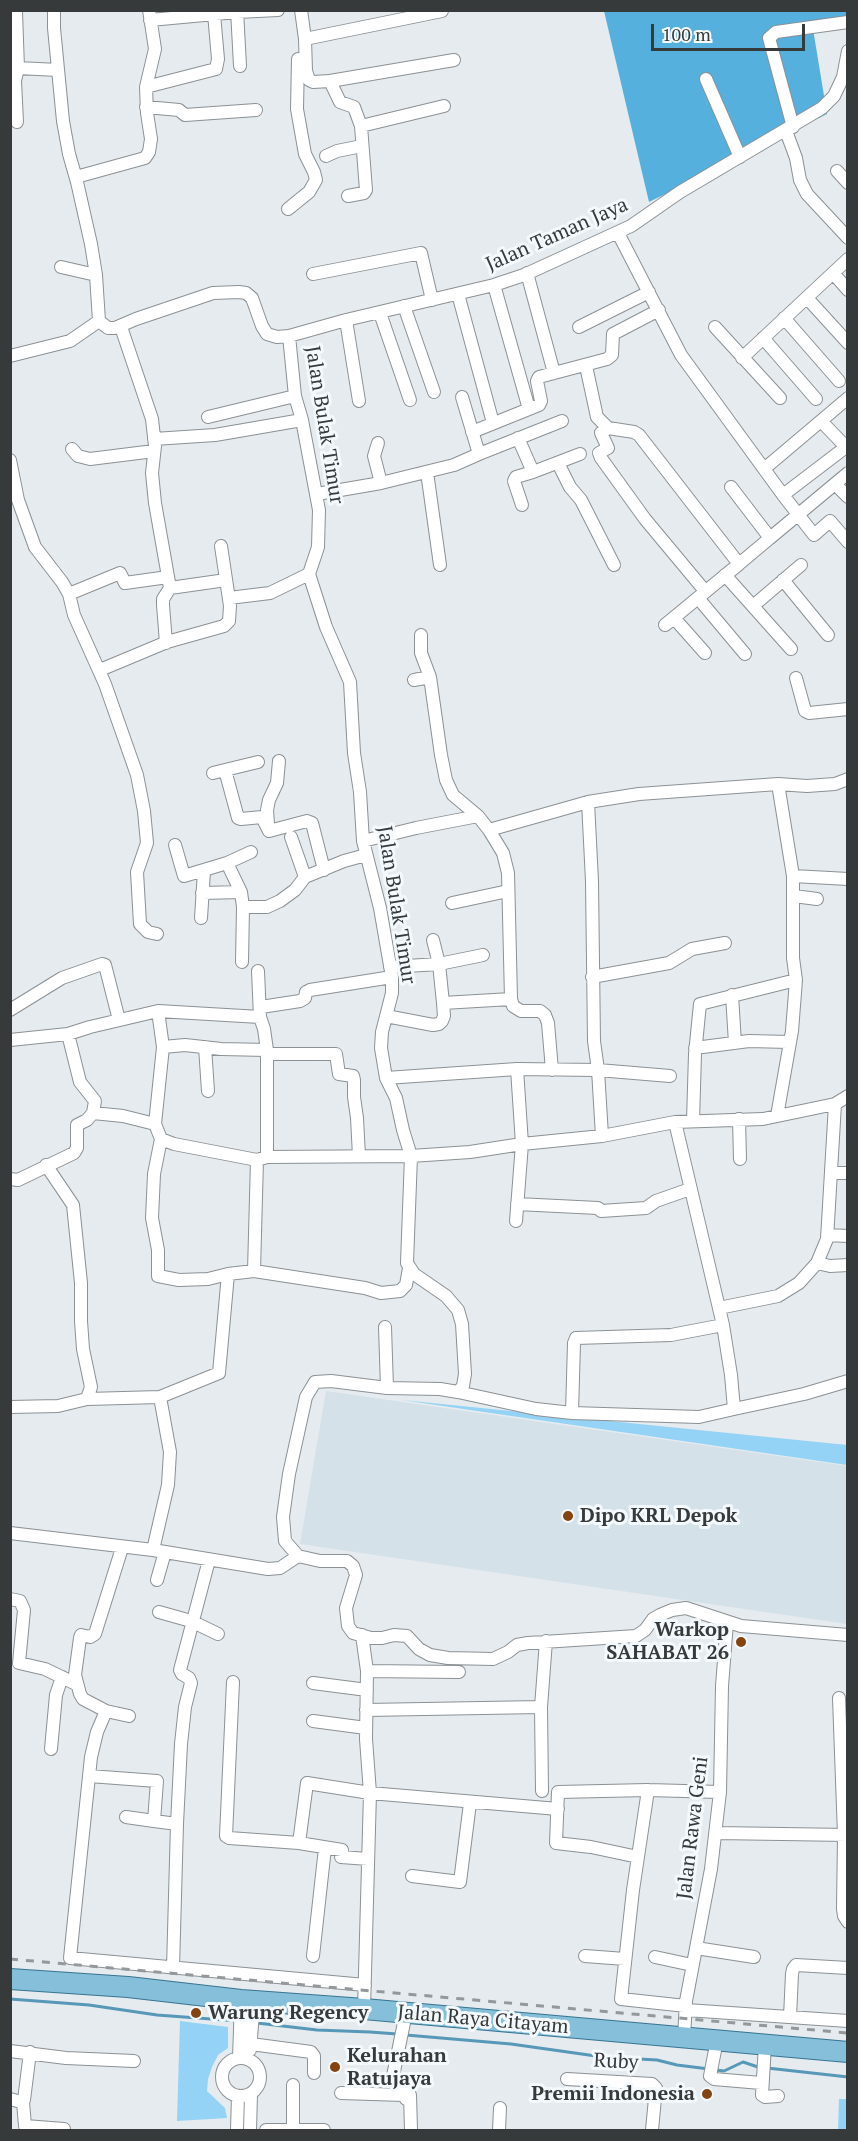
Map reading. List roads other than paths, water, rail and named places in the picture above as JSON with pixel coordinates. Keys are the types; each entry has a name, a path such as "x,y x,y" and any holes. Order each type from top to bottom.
{"main road":[{"name":"Jalan Raya Citayam","path":"10,1979 128,1987 247,2006 364,2009 405,2019 684,2038 716,2048 765,2052 848,2052"}],"street":[{"path":"54,10 63,121 90,235 96,275 99,321 108,328 121,327 152,419 154,445 152,473 155,503 169,582 162,605 166,643"},
{"path":"76,177 145,158 150,148 146,87 155,49 150,15 278,10"},
{"path":"288,209 309,192 316,180 305,154 297,109 299,83 297,30 292,10"},
{"path":"301,10 306,72 309,80 313,82 454,60"},
{"path":"237,11 240,66"},
{"path":"305,39 442,11"},
{"path":"16,12 14,77 17,122"},
{"path":"146,87 216,69 218,59 214,14"},
{"path":"848,22 776,32 769,38 800,180 807,194 848,238"},
{"name":"Jalan Taman Jaya","path":"290,336 346,320 494,285 527,273 618,232 640,220 680,192 822,108 834,96 845,77 848,51"},
{"path":"14,77 58,70"},
{"path":"706,79 740,156"},
{"path":"330,81 336,98 354,107 361,126 366,190 364,193 348,196"},
{"path":"361,126 444,106"},
{"path":"146,107 178,110 185,115 256,110"},
{"path":"326,156 337,151 362,146"},
{"path":"837,171 848,183"},
{"path":"618,232 681,355 783,495 814,535 830,521 848,542"},
{"path":"313,274 422,253 432,300"},
{"path":"742,358 848,259"},
{"path":"61,267 96,275"},
{"path":"527,273 554,373"},
{"path":"833,273 848,290"},
{"path":"494,285 529,409"},
{"name":"Jalan Bulak Timur","path":"121,327 136,319 213,293 239,292 246,293 252,298 267,334 277,337 290,336 295,396 302,420 319,510 318,547 309,574 326,627 350,682 363,842 380,908 391,972 392,993 381,1048 386,1078 396,1098 411,1156 407,1254 409,1268"},
{"path":"579,327 649,292"},
{"path":"458,294 493,423"},
{"path":"807,298 848,343"},
{"path":"405,306 434,392"},
{"path":"472,432 539,405 541,401 537,381 540,377 586,366 612,355 613,334 658,310"},
{"path":"381,313 410,400"},
{"path":"784,318 839,381"},
{"path":"346,320 359,401"},
{"path":"10,356 70,341 99,321"},
{"path":"715,327 780,398"},
{"path":"763,338 816,399"},
{"path":"586,366 597,417 608,428 634,432 639,435 738,564"},
{"path":"208,417 295,396"},
{"path":"462,397 479,454"},
{"path":"764,469 848,398"},
{"path":"72,449 78,456 90,459 154,445 302,420"},
{"path":"783,495 844,449 821,421"},
{"path":"317,494 381,483 454,465 562,422"},
{"path":"608,428 601,433 608,448 600,453 601,458 745,654"},
{"path":"518,438 533,472"},
{"path":"378,443 374,456 381,483"},
{"path":"522,505 514,481 516,477 580,454"},
{"path":"10,460 18,500 35,548 69,594 74,615 100,670 137,775 147,843 136,872 140,924 148,932 157,934"},
{"path":"558,463 570,487 581,500 614,565"},
{"path":"427,472 440,565"},
{"path":"705,653 670,621 848,473"},
{"path":"835,484 848,498"},
{"path":"731,487 770,538"},
{"path":"100,670 166,643 224,626 229,621 231,606 221,546"},
{"path":"753,606 801,565"},
{"path":"69,594 120,573 125,584 226,580"},
{"path":"229,598 270,593 309,574"},
{"path":"725,575 791,649"},
{"path":"783,580 828,634"},
{"path":"421,635 421,653 430,677 446,780 453,795 478,816 489,830 503,853 508,873 513,1006 521,1011 540,1011 545,1014 548,1023 552,1070"},
{"path":"414,680 430,677"},
{"path":"796,678 805,711 809,713 848,709"},
{"path":"269,831 267,810 277,783 279,761"},
{"path":"258,762 219,772 238,818 262,817 269,831"},
{"path":"489,830 588,802 639,794 778,784 807,786 835,784 848,779"},
{"path":"777,1116 795,1004 796,980 793,958 794,876 778,784"},
{"path":"588,802 592,881 594,1041 602,1136"},
{"path":"363,842 416,828 478,816"},
{"path":"269,831 307,821 312,822 324,870"},
{"path":"291,837 306,877"},
{"path":"175,845 184,876 227,863 251,852"},
{"path":"243,907 267,907 296,890 306,877 344,861 366,855"},
{"path":"227,863 241,892 242,962"},
{"path":"201,918 204,871"},
{"path":"794,876 848,879"},
{"path":"452,903 508,891"},
{"path":"202,893 241,892"},
{"path":"794,896 817,899"},
{"path":"386,1016 433,1025 439,1024 444,1016 439,964 433,940"},
{"path":"592,977 669,963 692,949 725,943"},
{"path":"10,1040 68,1034 159,1011 261,1012 300,1001 310,990 483,955"},
{"path":"10,1010 62,978 102,964 105,965 119,1020"},
{"path":"254,1271 253,1253 262,1158 267,1052 258,971"},
{"path":"693,1121 695,1048 700,1004 796,980"},
{"path":"732,995 735,1043"},
{"path":"443,1003 511,999"},
{"path":"159,1011 163,1047 155,1124 161,1139 154,1174 152,1218 158,1250 158,1276 179,1280 208,1279 254,1271 364,1288 381,1293 399,1291 406,1285 409,1268"},
{"path":"10,1179 18,1180 74,1153 77,1148 77,1125 87,1120 93,1113 95,1101 80,1082 68,1034"},
{"path":"695,1048 749,1041 789,1042"},
{"path":"163,1047 336,1054 339,1074 353,1076 354,1080 359,1156"},
{"path":"205,1047 208,1091"},
{"path":"386,1078 517,1069 598,1070 670,1076"},
{"path":"516,1221 522,1144 517,1069"},
{"path":"161,1139 174,1144 262,1158 411,1156 470,1152 602,1136 675,1122 763,1119 835,1104 848,1096"},
{"path":"719,1308 778,1296 799,1283 817,1263 828,1235 835,1104"},
{"path":"93,1113 123,1116 155,1124"},
{"path":"739,1119 740,1159"},
{"path":"675,1122 723,1325 734,1409"},
{"path":"46,1165 73,1205 81,1283 83,1348 91,1387 87,1399"},
{"path":"831,1173 848,1173"},
{"path":"517,1204 598,1208 601,1211 646,1208 656,1201 690,1190"},
{"path":"828,1235 848,1236"},
{"path":"817,1263 830,1266 848,1265"},
{"path":"409,1268 446,1296 458,1310 462,1324 465,1374 463,1386 458,1392"},
{"path":"10,1407 58,1406 87,1399 160,1397 219,1373 228,1274"},
{"path":"572,1413 573,1343 576,1338 671,1335 723,1325"},
{"path":"384,1327 387,1388"},
{"path":"848,1381 804,1394 699,1417 572,1413 536,1409 440,1389 387,1388 318,1380 312,1385 300,1421 283,1517 285,1541 298,1556 320,1561 347,1561 353,1566 356,1575 345,1608 346,1618 353,1633 371,1638 407,1636 419,1649 430,1655 493,1659 517,1645 546,1641 636,1636 645,1630 652,1619 672,1610 686,1608 741,1626 848,1635"},
{"path":"157,1580 170,1452 160,1397"},
{"path":"10,1533 159,1551 268,1569 280,1568 298,1556"},
{"path":"122,1548 95,1634 90,1637 81,1635 75,1675 83,1699 106,1711 129,1716"},
{"path":"173,1968 177,1824 183,1726 191,1683 180,1670 208,1560"},
{"path":"10,1599 20,1601 24,1610 19,1663 45,1669 76,1683"},
{"path":"159,1612 191,1621 218,1634"},
{"name":"Jalan Rawa Geni","path":"684,2038 692,1965 716,1833 720,1792 722,1686 727,1622"},
{"path":"362,1635 367,1671 366,1728 370,1793 364,2009"},
{"path":"542,1791 542,1707 546,1641"},
{"path":"367,1671 459,1672"},
{"path":"51,1749 56,1695 62,1677"},
{"path":"233,1682 226,1836 299,1843 342,1850 341,1857 368,1859"},
{"path":"313,1683 367,1690"},
{"path":"839,1698 846,1835 844,1916 848,1922"},
{"path":"366,1710 542,1707"},
{"path":"106,1711 97,1732 89,1776 70,1958 365,1985"},
{"path":"313,1721 366,1728"},
{"path":"89,1776 157,1781 154,1821"},
{"path":"299,1843 307,1783 370,1793 558,1809"},
{"path":"648,1790 621,1999 686,2008 848,2021"},
{"path":"638,1857 591,1847 556,1843 557,1794 560,1791 720,1792"},
{"path":"412,1876 460,1882 470,1803"},
{"path":"126,1817 177,1824"},
{"path":"716,1833 846,1835"},
{"path":"313,1956 325,1848"},
{"path":"696,1948 754,1957"},
{"path":"585,1956 625,1959"},
{"path":"656,1957 692,1965"},
{"path":"790,2017 792,1974 796,1965 848,1968"},
{"path":"245,2059 247,2006"},
{"path":"405,2019 393,2080 396,2086 407,2090 410,2095 408,2130"},
{"path":"245,2030 251,2044 245,2059"},
{"path":"251,2044 311,2052 314,2056 314,2073"},
{"path":"716,2048 710,2072 710,2076 714,2079 762,2079"},
{"path":"10,2051 66,2058 134,2061"},
{"path":"30,2052 17,2100 25,2126 64,2129"},
{"path":"765,2052 763,2097 778,2096"},
{"path":"245,2059 258,2068 260,2080 256,2090 251,2094 238,2096 228,2090 223,2074 229,2063 245,2059"},
{"name":"Ruby","path":"567,2079 652,2084 656,2088 652,2130"},
{"path":"293,2085 293,2130"},
{"path":"341,2093 405,2096 408,2130"},
{"path":"250,2130 251,2094"},
{"path":"237,2130 238,2096"},
{"path":"499,2130 500,2108"},
{"path":"266,2130 322,2130"}],"waterway":[{"path":"10,1999 89,2005 157,2015 238,2021"},
{"path":"257,2023 317,2030 397,2034"},
{"path":"406,2035 511,2044 603,2057 657,2060 709,2069"},
{"path":"716,2070 724,2071 743,2062 761,2068"},
{"path":"767,2068 848,2077"}],"railway":[{"path":"10,1959 848,2033"}],"place":[{"name":"Dipo KRL Depok","path":"568,1516"},
{"name":"Warkop SAHABAT 26","path":"741,1642"},
{"name":"Warung Regency","path":"196,2013"},
{"name":"Kelurahan Ratujaya","path":"335,2067"},
{"name":"Premii Indonesia","path":"707,2094"}]}
